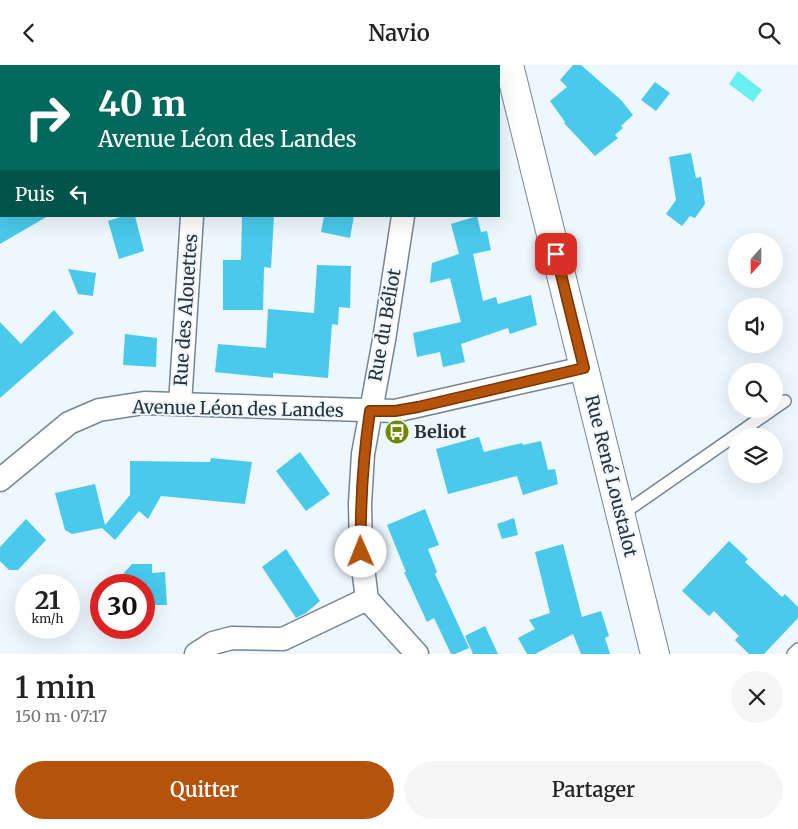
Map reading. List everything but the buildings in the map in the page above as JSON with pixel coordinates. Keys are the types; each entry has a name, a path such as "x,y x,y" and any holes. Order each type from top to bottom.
{"street":[{"name":"Rue René Loustalot","path":"509,65 655,654"},
{"name":"Rue des Alouettes","path":"180,404 192,217"},
{"name":"Rue du Béliot","path":"367,599 361,552 360,504 363,454 384,339 403,217"},
{"name":"Avenue Léon des Landes","path":"0,480 69,423 99,410 144,403 395,411 584,368"},
{"path":"196,654 214,643 232,638 283,639 367,599 417,654"}],"lane":[{"path":"621,515 785,401"},
{"path":"793,654 798,649"}],"water":[{"path":"738,71 762,90 753,102 729,84"}],"place":[{"name":"Beliot","path":"397,432"}],"route":[{"path":"361,552 360,504 363,454 370,411 395,411 418,407 584,368 556,254"}]}
